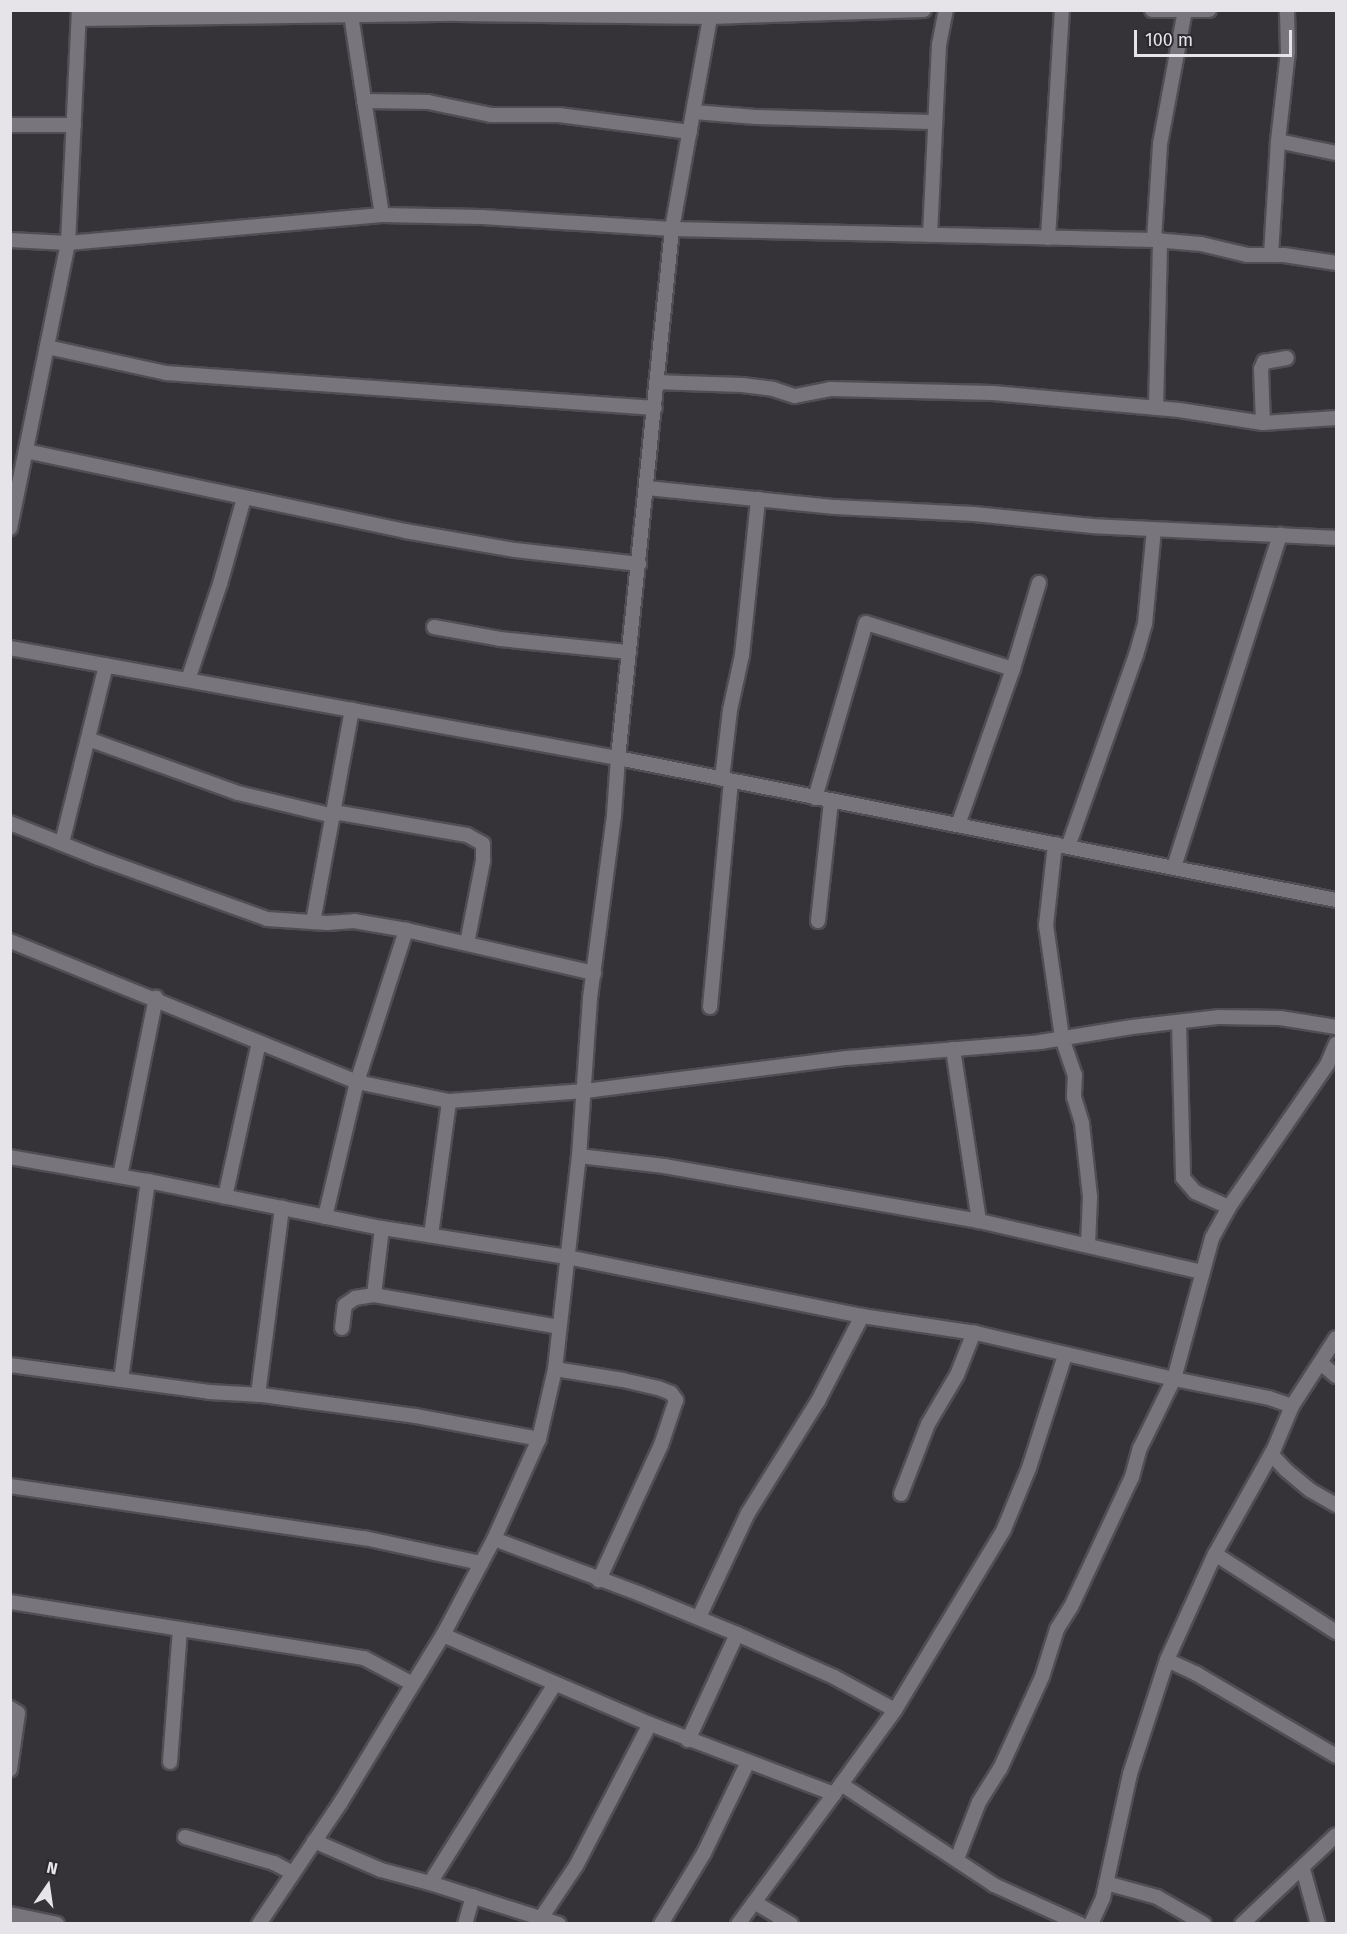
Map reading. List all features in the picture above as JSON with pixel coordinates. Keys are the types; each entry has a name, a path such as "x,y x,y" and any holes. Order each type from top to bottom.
{"street":[{"path":"10,528 68,243 79,15 710,16 924,10"},
{"path":"930,235 939,45 946,10"},
{"path":"1048,238 1062,10"},
{"path":"1152,10 1209,10"},
{"path":"1271,255 1278,141 1288,52 1287,10"},
{"path":"1156,408 1160,144 1185,11"},
{"path":"351,15 382,216"},
{"path":"259,1923 341,1802 411,1683 443,1635 494,1539 539,1439 555,1369 579,1156 594,973 614,815 672,229 710,16"},
{"path":"364,101 428,102 491,115 559,114 690,132"},
{"path":"694,112 756,117 935,122"},
{"path":"10,125 74,125"},
{"path":"1278,141 1336,153"},
{"path":"10,240 68,243 382,216 482,217 672,229 1157,240 1201,244 1247,255 1271,255 1336,263"},
{"path":"47,347 165,372 655,408"},
{"path":"1263,423 1261,369 1264,362 1287,358"},
{"path":"657,382 742,385 773,389 795,396 830,389 993,393 1156,408 1263,423 1336,418"},
{"path":"26,451 438,537 515,550 639,564"},
{"path":"647,488 835,507 974,514 1154,529 1336,538"},
{"path":"188,680 220,584 244,498"},
{"path":"710,1007 730,710 742,655 758,499"},
{"path":"1088,1245 1090,1197 1082,1124 1074,1097 1075,1075 1062,1038 1046,925 1061,846 1145,624 1154,529"},
{"path":"1174,867 1280,534"},
{"path":"958,825 1013,669 1039,583"},
{"path":"815,798 866,623 1013,669"},
{"path":"434,627 510,641 629,652"},
{"path":"10,648 618,758 1336,900"},
{"path":"62,843 106,665"},
{"path":"313,922 352,710"},
{"path":"88,739 238,794 334,814 467,835 483,844 483,861 467,943"},
{"path":"818,921 831,801"},
{"path":"10,823 267,919 313,922 354,921 467,943 594,973"},
{"path":"325,1217 357,1082 406,930"},
{"path":"10,941 156,998 357,1082 449,1101 585,1091 847,1058 1062,1038 1179,1022 1255,1017 1336,1027"},
{"path":"120,1176 156,998"},
{"path":"1179,1022 1184,1178 1195,1192 1229,1207"},
{"path":"225,1197 260,1042"},
{"path":"957,1859 979,1802 1000,1769 1042,1677 1057,1629 1071,1607 1132,1477 1140,1448 1174,1379 1212,1238 1229,1207 1327,1065 1336,1044"},
{"path":"953,1049 979,1221"},
{"path":"431,1235 449,1101"},
{"path":"579,1156 664,1166 979,1221 1202,1272"},
{"path":"10,1157 148,1181 382,1228 567,1257 862,1316 974,1332 1065,1355 1269,1398 1292,1406"},
{"path":"120,1380 148,1181"},
{"path":"258,1395 282,1208"},
{"path":"374,1295 382,1228"},
{"path":"342,1328 345,1305 355,1298 374,1295 559,1327"},
{"path":"699,1617 748,1513 818,1401 862,1316"},
{"path":"901,1494 918,1446 957,1375 974,1332"},
{"path":"1091,1923 1103,1898 1130,1774 1167,1660 1215,1554 1271,1454 1292,1406 1336,1338"},
{"path":"738,1923 894,1710 1004,1529 1029,1468 1065,1355"},
{"path":"1321,1363 1336,1376"},
{"path":"10,1365 209,1392 258,1395 415,1416 539,1439"},
{"path":"555,1369 658,1388 671,1393 676,1400 661,1445 599,1580"},
{"path":"1271,1454 1294,1477 1336,1505"},
{"path":"10,1486 364,1538 481,1563"},
{"path":"494,1539 699,1617 824,1672 894,1710"},
{"path":"1215,1554 1336,1632"},
{"path":"10,1602 364,1658 411,1683"},
{"path":"170,1762 180,1630"},
{"path":"688,1740 737,1634"},
{"path":"443,1635 688,1740 748,1762 838,1789 957,1859 994,1885 1080,1923"},
{"path":"1167,1660 1197,1674 1336,1756"},
{"path":"430,1883 555,1684"},
{"path":"10,1708 18,1713 10,1769"},
{"path":"541,1918 576,1866 650,1724"},
{"path":"661,1923 704,1853 748,1762"},
{"path":"1242,1923 1303,1869 1336,1835"},
{"path":"185,1838 274,1863 293,1873"},
{"path":"314,1841 381,1870 559,1923"},
{"path":"1303,1869 1318,1923"},
{"path":"1106,1883 1156,1897 1204,1923"},
{"path":"465,1923 472,1896"},
{"path":"754,1902 791,1923"},
{"path":"10,1914 57,1923"}]}
